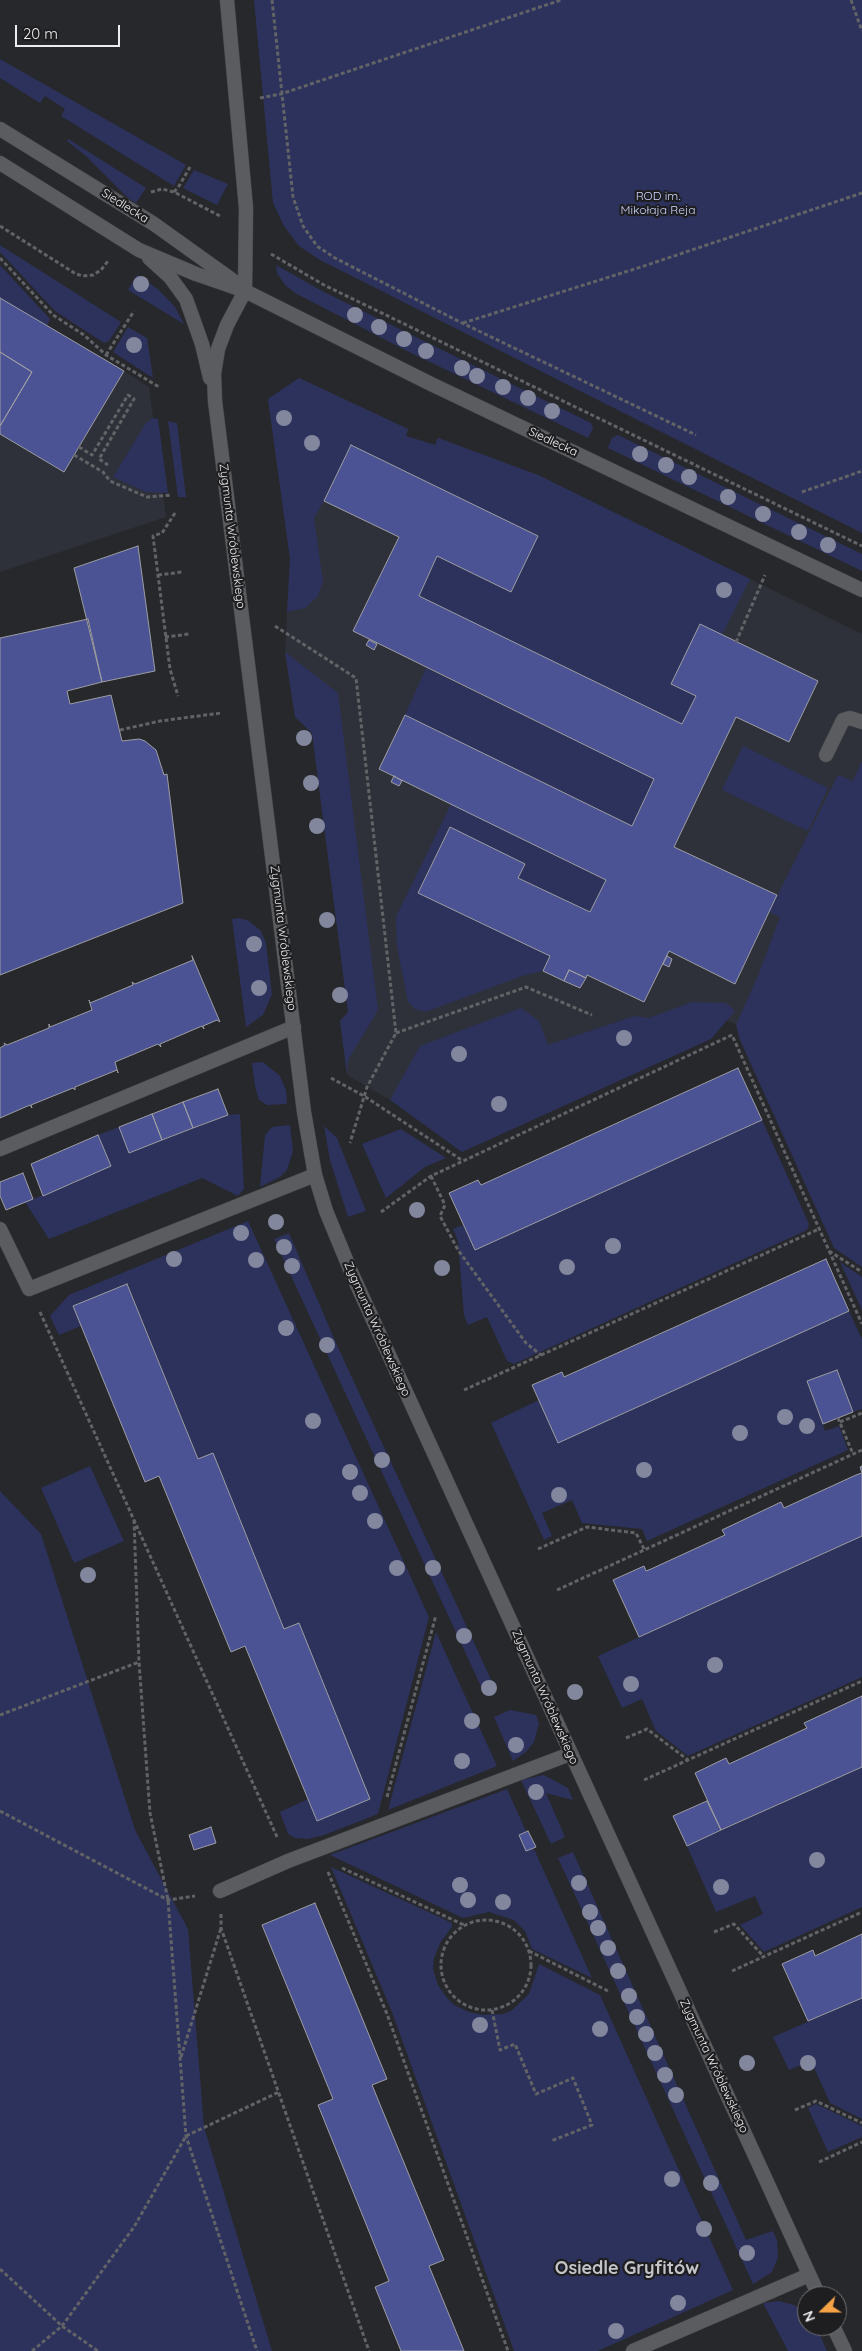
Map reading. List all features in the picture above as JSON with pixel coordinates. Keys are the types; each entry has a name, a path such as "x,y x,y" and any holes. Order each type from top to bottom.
{"street":[{"path":"227,0 246,208 245,290"},
{"name":"Siedlecka","path":"0,129 154,224 245,290"},
{"name":"Siedlecka","path":"0,162 139,250 170,276 186,299 202,344 215,401"},
{"name":"Siedlecka","path":"139,250 196,274 245,290 438,387 862,590"},
{"name":"Zygmunta Wróblewskiego","path":"245,290 227,325 218,350 214,374 215,401 306,1130 315,1176 326,1211 352,1274 814,2286"},
{"path":"826,755 843,720 850,718 862,722"},
{"path":"0,1149 294,1026"},
{"path":"0,1229 29,1289 315,1176"},
{"path":"220,1892 288,1861 319,1855 379,1826 570,1754"},
{"path":"633,2351 809,2275"},
{"path":"838,2336 845,2351"}],"path":[{"path":"272,0 280,94 293,197 303,226 317,246 334,258 462,323 696,435"},
{"path":"262,98 280,94 561,0"},
{"path":"851,0 862,31"},
{"path":"190,168 174,192 212,210"},
{"path":"462,323 862,193"},
{"path":"0,226 76,274 83,276 93,275 101,270 109,260"},
{"path":"276,257 333,289 862,546"},
{"path":"0,258 53,316 84,335 106,355 159,387"},
{"path":"106,355 134,311"},
{"path":"79,447 92,455 128,395 134,399 99,459 108,465"},
{"path":"74,455 103,472 110,481 147,497 172,495"},
{"path":"802,492 862,471"},
{"path":"175,513 162,533 153,536 170,669 178,696"},
{"path":"158,575 182,572"},
{"path":"736,642 765,575"},
{"path":"275,626 356,678 396,1033 364,1096 350,1143"},
{"path":"165,636 189,634"},
{"path":"120,730 160,721 221,713"},
{"path":"396,1033 526,987 592,1015"},
{"path":"381,1212 431,1176 732,1035 862,1324"},
{"path":"330,1078 364,1096 464,1161"},
{"path":"431,1176 445,1205 440,1216 458,1250 526,1343 541,1355"},
{"path":"464,1390 819,1229"},
{"path":"828,1251 862,1272"},
{"path":"29,1289 288,1861"},
{"path":"853,1454 839,1420 862,1413"},
{"path":"557,1590 862,1450"},
{"path":"134,1520 139,1662 150,1813 168,1900 186,2136 257,2351"},
{"path":"538,1549 588,1527 636,1533 644,1549"},
{"path":"379,1826 436,1615"},
{"path":"0,1715 139,1662"},
{"path":"644,1780 862,1681"},
{"path":"626,1738 647,1728 688,1760"},
{"path":"0,1811 168,1900 220,1892 221,1928 369,2351"},
{"path":"319,1855 464,1924"},
{"path":"319,1855 387,2014 508,2351"},
{"path":"732,1971 862,1912"},
{"path":"479,1920 495,1920 510,1926 521,1937 529,1950 531,1966 528,1982 520,1995 509,2004 492,2010 481,2011 467,2007 455,1999 446,1988 441,1975 440,1961 444,1947 452,1934 464,1924 479,1920"},
{"path":"714,1932 734,1924 764,1957"},
{"path":"180,2060 221,1928"},
{"path":"529,1950 610,1992"},
{"path":"492,2010 500,2050 515,2044 536,2094 573,2078 592,2125 551,2141"},
{"path":"32,2351 62,2326 134,2227 186,2136 279,2092"},
{"path":"795,2110 816,2101 862,2122"},
{"path":"819,2162 862,2142"},
{"path":"0,2269 62,2326 98,2351"}],"shaded area":[{"path":"124,371 149,387 166,517 0,572 0,434 64,472"},
{"path":"299,378 408,429 406,436 435,445 438,438 538,475 862,634 862,1089 697,1005 647,1023 634,1016 390,1100 347,1075 340,1021 348,1012 312,733 295,717 285,652 290,559 268,399"}],"green space":[{"name":"ROD im. Mikołaja Reja","path":"254,0 862,0 862,533 320,260 299,246 284,226 273,203"},
{"path":"0,59 186,165 174,186 61,116 65,109 45,96 40,103 0,78"},
{"path":"68,139 146,188 136,203 129,199 86,156 67,141"},
{"path":"194,170 228,184 217,205 183,188"},
{"path":"0,245 121,322 109,341 104,343 55,311 0,252"},
{"path":"0,265 50,319 47,326 0,298"},
{"path":"276,265 324,292 591,423 593,428 588,438 407,351 295,293 285,285 277,273"},
{"path":"137,275 158,289 175,307 184,324 128,290"},
{"path":"128,327 147,338 153,378 113,352"},
{"path":"299,378 408,429 406,436 435,445 438,438 538,475 750,579 722,635 700,624 671,684 696,696 682,724 419,596 437,556 511,592 538,536 351,445 314,518 323,582 318,596 305,608 287,612 290,559 268,399"},
{"path":"153,418 158,419 168,493 146,492 113,477 146,423"},
{"path":"168,421 177,423 186,497 178,497"},
{"path":"618,435 862,554 862,571 608,448 612,438"},
{"path":"285,652 338,693 378,1010 348,1060 347,1075 340,1021 348,1012 312,733 295,717"},
{"path":"426,668 654,779 632,826 405,715"},
{"path":"743,746 828,788 808,831 722,790"},
{"path":"862,761 862,1267 834,1248 740,1040 736,1025 758,976 780,917 769,912 838,775 853,781"},
{"path":"451,804 606,880 590,912 518,878 525,864 450,828 418,893 550,956 543,971 525,975 425,1012 415,1009 408,1002 397,946 396,917"},
{"path":"239,918 249,921 261,931 266,943 272,994 263,1015 246,1027 232,919"},
{"path":"692,1002 726,1003 735,1011 711,1039 462,1152 390,1100 420,1046 521,1008 539,1021 548,1045 634,1016 649,1018"},
{"path":"263,1062 280,1076 286,1090 287,1104 267,1105 259,1100 252,1063"},
{"path":"240,1114 244,1189 238,1196 202,1178 49,1239 25,1202 77,1182 76,1180 110,1166 98,1135 119,1127 129,1153 228,1115"},
{"path":"762,1120 809,1224 807,1230 514,1364 507,1361 487,1317 468,1325 464,1315 458,1241 453,1229 463,1225 475,1250"},
{"path":"290,1125 293,1151 287,1170 280,1177 260,1187 265,1135 272,1127"},
{"path":"324,1126 337,1138 366,1211 348,1217 330,1160"},
{"path":"401,1129 446,1158 425,1167 386,1198 362,1144"},
{"path":"248,1221 429,1617 378,1814 324,1835 308,1839 295,1838 288,1834 280,1812 308,1799 317,1821 370,1799 299,1624 284,1629 213,1454 198,1459 128,1285 81,1326 59,1335 50,1316 69,1295"},
{"path":"289,1233 336,1343 496,1691 485,1695 274,1239"},
{"path":"840,1262 862,1277 862,1310"},
{"path":"849,1311 862,1339 862,1409 853,1412 837,1370 807,1381 825,1431 839,1426 848,1450 647,1541 642,1529 582,1523 572,1500 542,1513 552,1536 544,1540 491,1423 539,1400 558,1443"},
{"path":"90,1466 124,1541 74,1563 41,1488"},
{"path":"0,1491 41,1534 135,1830 188,1929 204,2127 272,2351 0,2351"},
{"path":"862,1536 862,1677 688,1756 656,1731 642,1699 622,1708 598,1656"},
{"path":"436,1632 497,1766 388,1810"},
{"path":"510,1710 536,1715 539,1723 534,1742 526,1752 513,1761 494,1717"},
{"path":"862,1767 862,1907 764,1952 740,1925 763,1914 755,1896 716,1912 687,1846"},
{"path":"544,1775 568,1788 573,1800 546,1793 565,1837 551,1844 521,1780"},
{"path":"507,1789 592,1978 532,1949 525,1931 514,1920 489,1912 463,1918 330,1855"},
{"path":"573,1852 746,2240 773,2231 777,2240 778,2257 772,2272 753,2284 558,1858"},
{"path":"331,1867 452,1923 452,1927 440,1943 434,1958 433,1969 438,1985 454,2005 469,2012 483,2015 503,2014 511,2011 529,1994 539,1964 600,1995 733,2290 598,2351 514,2351 392,2012"},
{"path":"862,1998 862,2119 830,2103 811,2061 789,2070 773,2037"},
{"path":"816,2104 862,2126 862,2137 828,2152 808,2108"},
{"path":"779,2301 797,2306 797,2336 820,2336 827,2351 788,2351 763,2303"}],"building":[{"path":"0,298 124,371 64,472 0,434 0,426 32,372 0,352"},
{"path":"0,352 32,372 0,426"},
{"path":"351,445 538,536 511,592 437,556 419,596 682,724 696,696 671,684 700,624 818,681 789,742 736,717 674,847 777,895 735,984 669,951 644,1002 587,975 586,978 569,970 564,981 543,971 550,956 418,893 450,827 525,864 518,878 590,912 606,880 379,769 405,715 632,826 654,779 353,631 399,537 324,501"},
{"path":"138,546 155,671 102,682 74,568"},
{"path":"88,619 102,682 67,691 70,704 111,695 122,741 139,739 145,741 156,750 164,775 167,774 183,903 0,975 0,638"},
{"path":"369,640 377,644 374,650 366,645"},
{"path":"394,776 402,781 399,786 391,782"},
{"path":"192,956 220,1022 217,1020 203,1026 204,1029 202,1026 160,1044 161,1047 158,1044 115,1062 118,1073 117,1070 75,1087 75,1090 73,1088 31,1105 32,1108 30,1105 0,1118 0,1048 5,1045 4,1043 7,1045 49,1028 49,1024 50,1027 92,1010 89,1000 90,1003 133,985 132,982 135,984 193,960"},
{"path":"667,956 672,959 669,967 663,964"},
{"path":"569,970 586,978 580,988 564,981"},
{"path":"738,1068 762,1120 475,1250 449,1193 478,1180 481,1185"},
{"path":"218,1089 228,1115 193,1128 183,1102"},
{"path":"183,1102 193,1128 162,1140 152,1114"},
{"path":"152,1114 162,1140 129,1153 119,1127"},
{"path":"98,1135 111,1166 43,1196 31,1164"},
{"path":"23,1173 33,1199 6,1210 0,1196 0,1182"},
{"path":"826,1259 849,1311 558,1443 532,1385 562,1372 564,1377"},
{"path":"127,1284 198,1459 213,1453 284,1629 299,1623 370,1799 317,1821 245,1646 231,1652 159,1476 145,1482 73,1306"},
{"path":"837,1370 853,1412 823,1424 807,1381"},
{"path":"862,1473 862,1536 639,1637 613,1580 644,1566 646,1571 651,1569 725,1535 722,1530 781,1502 784,1508"},
{"path":"862,1696 862,1767 721,1830 695,1773 726,1758 729,1764 807,1728 804,1723"},
{"path":"707,1801 721,1830 687,1846 673,1816"},
{"path":"211,1827 216,1843 194,1850 189,1835"},
{"path":"528,1831 536,1847 526,1851 519,1835"},
{"path":"315,1903 387,2079 372,2085 444,2260 429,2266 464,2351 401,2351 375,2287 389,2281 318,2105 333,2099 262,1925"},
{"path":"862,1934 862,1998 808,2021 782,1964 813,1950 815,1956"}],"district":[{"name":"Osiedle Gryfitów","path":"627,2269"}]}
